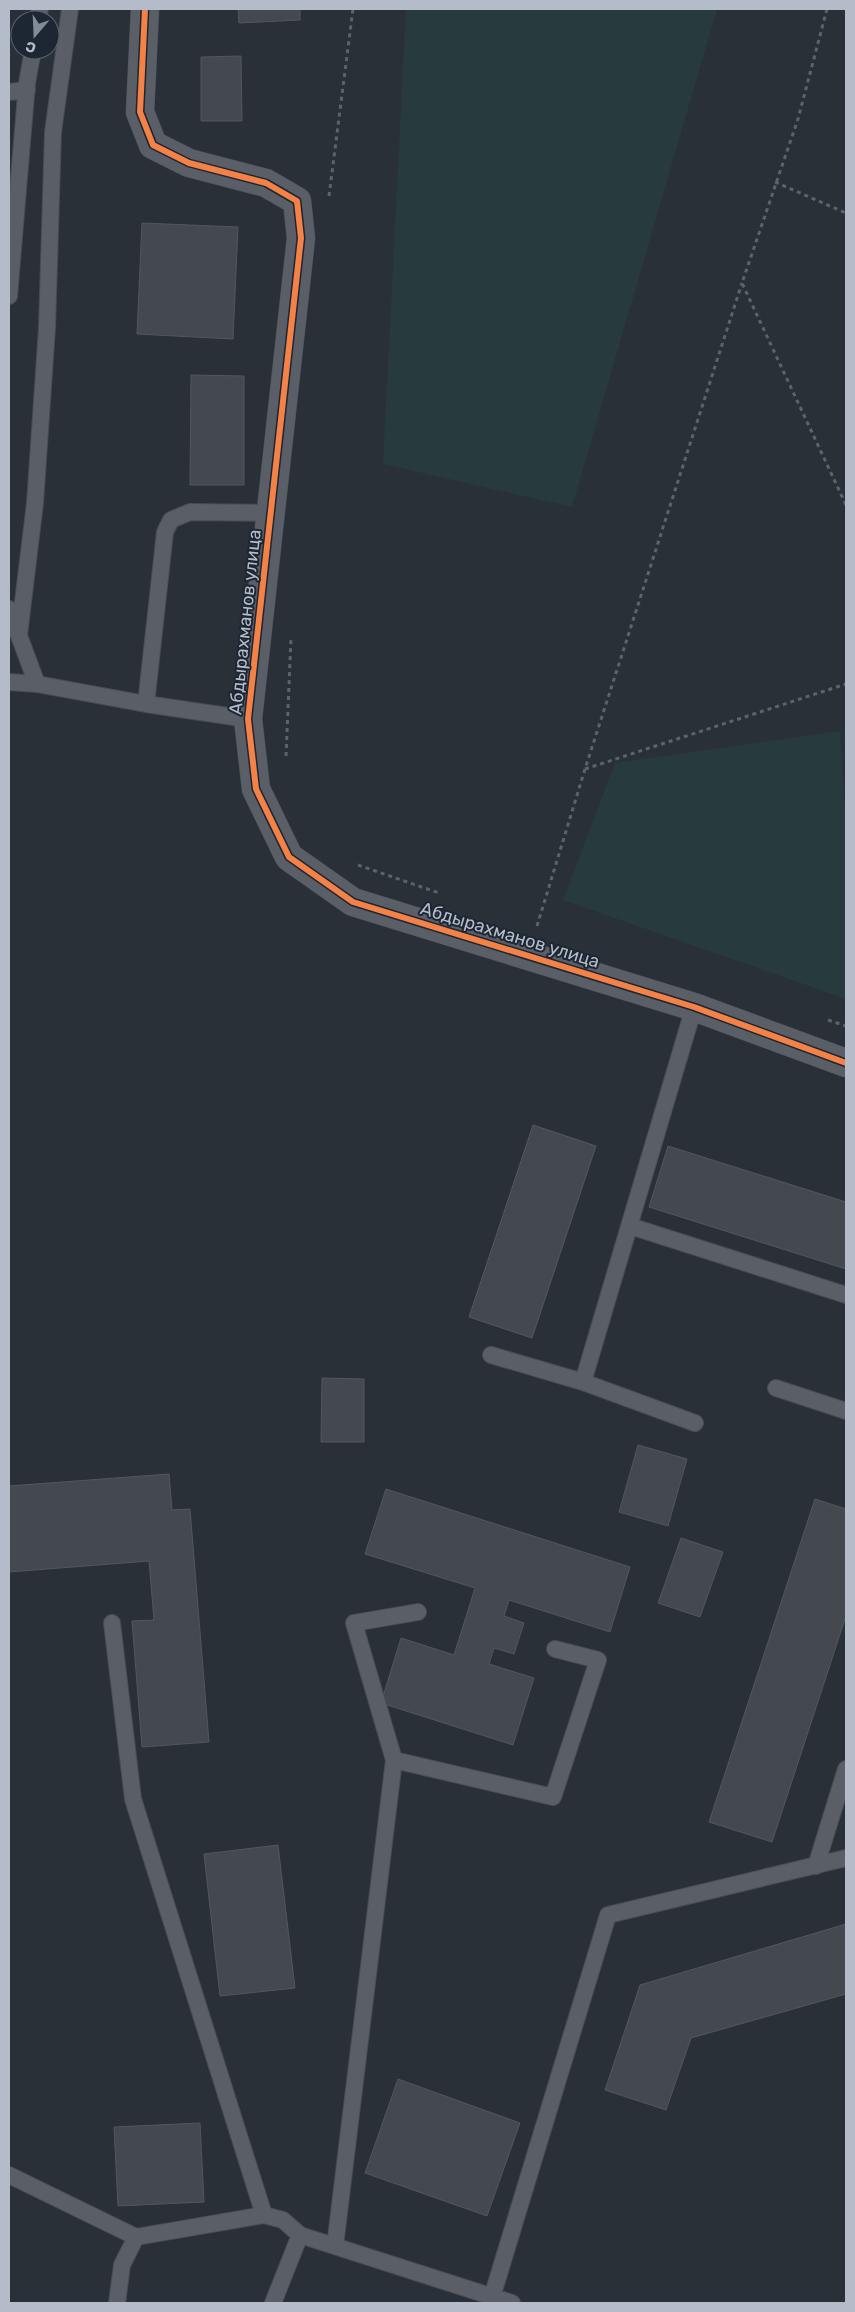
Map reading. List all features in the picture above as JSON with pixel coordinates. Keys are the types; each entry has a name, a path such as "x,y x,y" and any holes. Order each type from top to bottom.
{"street":[{"name":"Абдырахманов улица","path":"145,9 140,112 153,146 189,163 266,183 297,202 301,238 248,719 256,789 289,857 353,902 694,1008 846,1062"}],"lane":[{"path":"19,635 35,503 46,347 53,132 70,9"},
{"path":"9,296 27,90 32,60"},
{"path":"9,92 27,90"},
{"path":"146,704 165,532 172,520 190,512 271,513"},
{"path":"9,609 37,684"},
{"path":"9,682 37,684 146,704 248,719"},
{"path":"583,1382 694,1008"},
{"path":"630,1226 846,1295"},
{"path":"491,1355 583,1382 696,1423"},
{"path":"776,1388 846,1411"},
{"path":"335,2246 394,1760 354,1623 418,1612"},
{"path":"112,1623 133,1799 264,2215"},
{"path":"394,1760 553,1797 598,1660 555,1649"},
{"path":"816,1866 846,1769"},
{"path":"492,2297 608,1915 846,1858"},
{"path":"9,2175 136,2237 264,2215 283,2220 300,2235 512,2303"},
{"path":"272,2303 300,2235"},
{"path":"117,2303 122,2265 136,2237"}],"path":[{"path":"329,197 353,9"},
{"path":"536,927 742,283 798,119 826,9"},
{"path":"775,182 846,213"},
{"path":"742,283 846,505"},
{"path":"286,760 292,632"},
{"path":"585,769 846,684"},
{"path":"348,862 442,894"},
{"path":"527,924 546,930"},
{"path":"818,1017 846,1026"}],"green space":[{"path":"406,9 717,9 572,507 383,464"},
{"path":"840,731 846,826 846,999 563,900 615,763"}],"building":[{"path":"238,9 300,9 300,20 239,23"},
{"path":"241,56 242,121 201,121 201,57"},
{"path":"142,223 238,227 233,339 137,334"},
{"path":"191,375 244,376 244,485 190,485"},
{"path":"533,1125 596,1146 532,1338 469,1317"},
{"path":"668,1146 846,1202 846,1269 649,1207"},
{"path":"322,1378 364,1379 364,1442 321,1442"},
{"path":"638,1445 687,1459 668,1526 619,1512"},
{"path":"169,1474 172,1510 190,1509 209,1742 142,1747 132,1621 154,1620 149,1561 9,1572 9,1486"},
{"path":"386,1489 630,1567 610,1632 509,1600 504,1616 524,1623 514,1654 494,1648 489,1664 534,1678 513,1745 381,1703 401,1638 454,1655 475,1588 365,1554"},
{"path":"815,1499 846,1509 846,1616 772,1842 709,1822"},
{"path":"681,1538 723,1552 700,1617 658,1603"},
{"path":"278,1845 295,1988 220,1996 204,1854"},
{"path":"846,1924 846,1994 691,2038 666,2110 605,2090 640,1985"},
{"path":"398,2079 520,2123 487,2216 365,2173"},
{"path":"200,2123 204,2202 118,2206 114,2127"}],"cycle path":[{"path":"145,9 140,112 153,145 189,163 266,183 297,201 301,238 248,719 256,789 289,857 353,902 694,1007 846,1063"}]}
